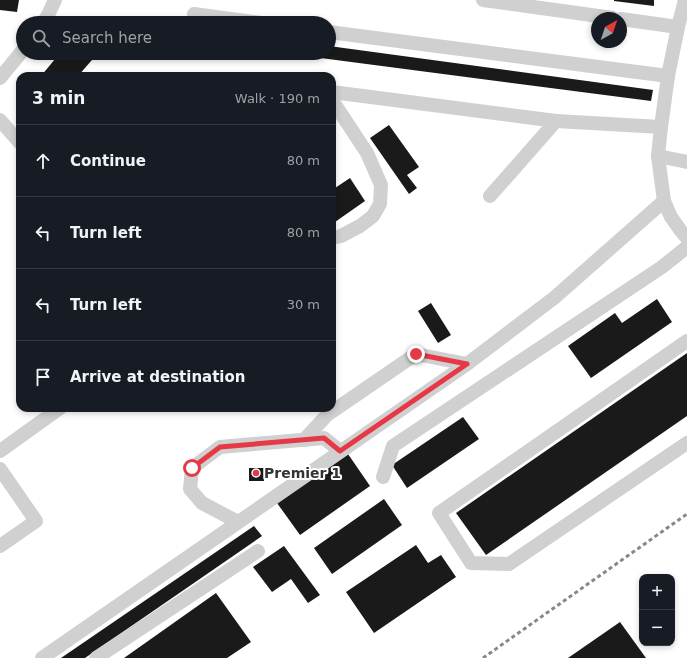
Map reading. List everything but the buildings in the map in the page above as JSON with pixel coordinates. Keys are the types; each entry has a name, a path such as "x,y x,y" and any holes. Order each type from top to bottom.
{"street":[{"path":"47,16 54,0"},
{"path":"483,0 591,15"},
{"path":"684,0 668,76 658,156 664,201 671,217 687,238"},
{"path":"194,14 209,16"},
{"path":"627,20 678,27"},
{"path":"336,33 668,76"},
{"path":"0,78 16,59"},
{"path":"336,93 556,121 661,127"},
{"path":"336,106 367,153 381,185 380,204 373,216 360,226 336,237"},
{"path":"0,120 16,138"},
{"path":"490,196 556,121"},
{"path":"658,156 687,162"},
{"path":"42,658 467,364 554,298 664,201"},
{"path":"383,477 393,446 662,267 687,247"},
{"path":"687,342 438,513 471,563 508,564 687,443"},
{"path":"336,408 416,354 467,364"},
{"path":"0,451 54,412"},
{"path":"304,440 330,412"},
{"path":"238,522 202,503 190,489 192,468 220,447 324,438 340,451"},
{"path":"0,469 36,521 0,546"},
{"path":"96,658 258,551"}],"railway":[{"path":"483,658 687,514"}],"place":[{"name":"Premier 1","path":"256,473"}],"route":[{"path":"192,468 220,447 324,438 340,451 467,364 416,354"}]}
